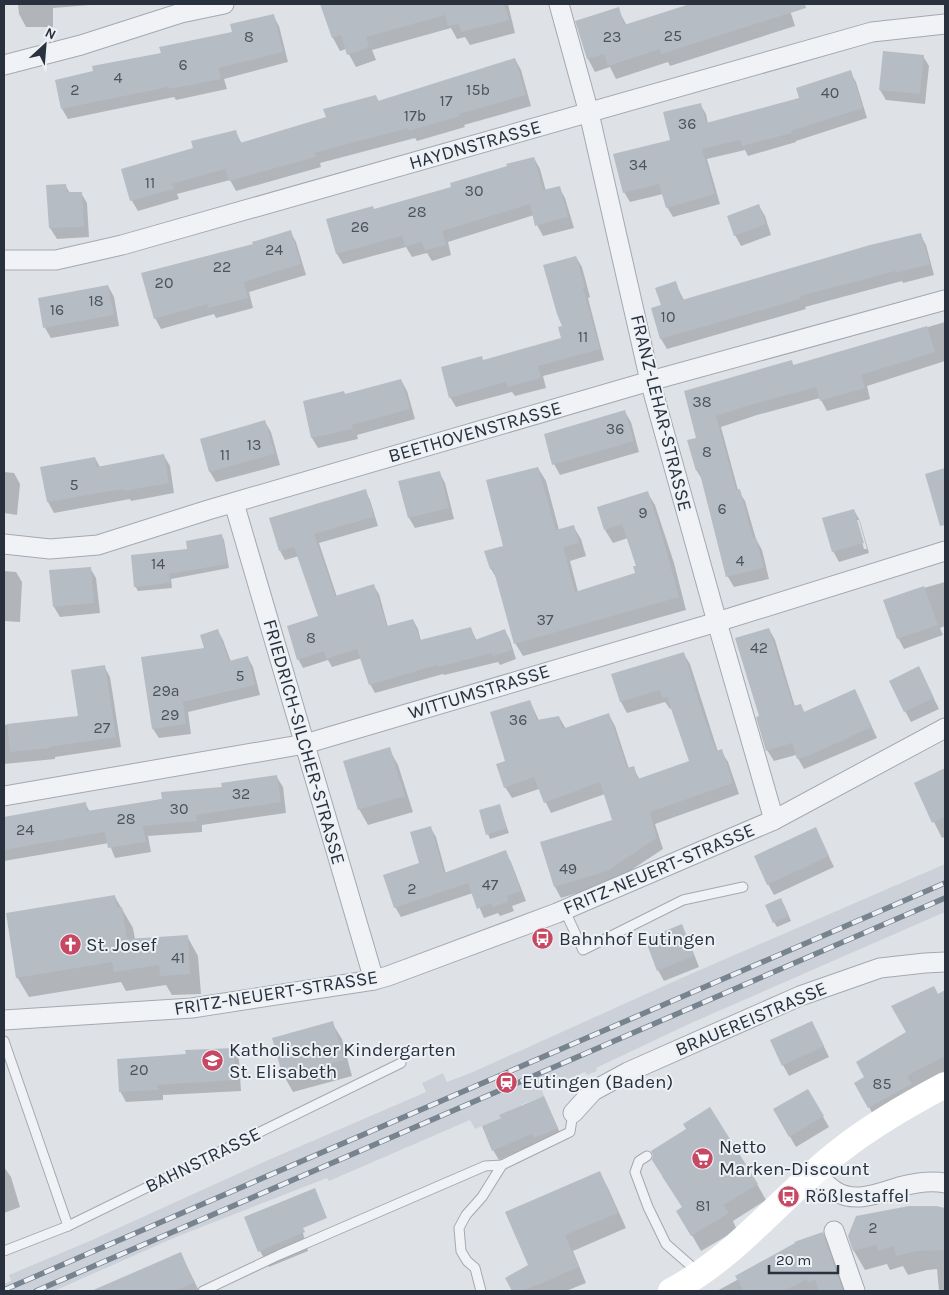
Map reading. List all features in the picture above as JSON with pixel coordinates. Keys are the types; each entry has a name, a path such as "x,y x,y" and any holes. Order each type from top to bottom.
{"street":[{"path":"4,65 81,45 181,12 224,4"},
{"name":"FRANZ-LEHAR-STRASSE","path":"559,4 589,113 650,381 716,622 774,820"},
{"name":"HAYDNSTRASSE","path":"4,260 56,260 122,245 872,32 945,24"},
{"name":"BEETHOVENSTRASSE","path":"4,544 50,549 98,545 208,510 650,381 945,300"},
{"name":"FRIEDRICH-SILCHER-STRASSE","path":"234,503 374,980"},
{"name":"WITTUMSTRASSE","path":"4,796 305,744 945,552"},
{"name":"FRITZ-NEUERT-STRASSE","path":"4,1020 192,1008 374,980 564,910 774,820 945,728"},
{"name":"BRAUEREISTRASSE","path":"573,1113 593,1091 628,1072 800,996 880,968 945,962"},
{"path":"671,1291 701,1274 740,1243 842,1149 895,1112 945,1085"},
{"path":"814,1173 835,1191 849,1197 870,1195 914,1184 928,1182 945,1183"},
{"path":"834,1231 855,1291"}],"lane":[{"path":"564,910 584,950 683,900 743,887"},
{"path":"4,1041 68,1226"},
{"name":"BAHNSTRASSE","path":"4,1251 68,1226 401,1063"},
{"path":"203,1291 278,1255 485,1166 502,1165 570,1132 573,1113"},
{"path":"646,1156 639,1161 635,1172 648,1207 666,1244 701,1274"},
{"path":"481,1291 475,1268 467,1261 461,1251 459,1228 466,1214 482,1197 502,1165"}],"shaded area":[{"path":"945,864 945,912 689,1024 596,1068 597,1071 587,1075 585,1072 542,1090 544,1096 521,1105 522,1109 475,1129 470,1120 329,1181 327,1178 176,1237 54,1291 4,1291 4,1284 11,1281 9,1275 426,1092 422,1083 443,1073 447,1082 473,1072 686,976"}],"building":[{"path":"320,4 504,4 509,20 461,32 459,24 448,26 445,15 366,37 369,47 347,55 341,35 332,38"},
{"path":"690,4 805,4 806,8 661,54 660,49 608,66 604,54 587,59 575,21 619,7 624,25"},
{"path":"274,14 283,52 219,68 221,79 169,89 168,87 61,109 55,80 93,71 92,66 161,53 159,47 232,32 230,24"},
{"path":"883,51 924,55 920,94 879,90"},
{"path":"515,58 526,95 459,114 460,116 409,131 408,128 314,153 316,157 229,181 225,169 172,184 174,189 130,201 121,169 193,148 191,141 236,130 240,143 326,117 323,109 376,95 378,101"},
{"path":"851,70 863,108 791,131 792,133 742,146 740,140 702,149 715,194 666,208 659,184 623,193 613,154 670,140 663,112 701,103 706,123 799,98 796,88"},
{"path":"534,157 543,190 560,186 568,217 535,226 530,204 442,231 446,245 425,251 422,242 405,247 402,236 336,254 326,219 373,206 374,209 451,187 450,183 507,166 506,164"},
{"path":"66,184 67,192 82,192 84,227 49,228 46,185"},
{"path":"759,204 766,224 734,236 727,216"},
{"path":"291,230 301,264 244,282 248,298 208,308 207,304 154,319 141,273 253,244 252,242"},
{"path":"921,233 930,264 800,296 801,299 660,339 651,308 661,305 655,288 676,281 682,300 870,245"},
{"path":"576,256 600,349 538,366 541,378 508,387 506,382 449,398 441,367 482,356 483,360 561,338 558,327 562,326 543,265"},
{"path":"108,285 114,315 43,328 38,298"},
{"path":"927,326 935,352 861,375 865,388 820,401 816,387 716,416 736,490 740,489 753,538 756,538 764,568 726,577 699,470 696,471 687,440 696,438 684,391 792,360 793,365"},
{"path":"401,379 410,409 352,425 353,429 311,438 303,401 344,391 345,394"},
{"path":"625,410 634,441 552,465 544,434"},
{"path":"265,420 275,454 209,472 200,439"},
{"path":"164,454 169,483 47,502 40,467 95,457 97,467"},
{"path":"538,467 556,530 574,525 579,543 563,547 575,592 635,573 633,566 636,566 622,524 604,530 597,507 648,491 679,597 514,644 493,568 490,569 484,551 503,546 486,480"},
{"path":"945,468 945,525 940,526 925,474"},
{"path":"440,471 449,508 408,518 398,481"},
{"path":"366,489 374,517 314,534 335,596 374,584 387,626 413,619 420,640 471,627 475,640 505,629 512,650 493,656 492,653 438,667 437,665 369,685 357,649 326,659 324,651 297,660 287,626 318,616 294,547 279,551 269,518"},
{"path":"854,509 864,543 832,552 822,518"},
{"path":"222,534 227,564 169,574 170,583 134,587 131,555 187,549 186,541"},
{"path":"91,567 94,603 53,607 49,570"},
{"path":"924,586 938,625 897,639 883,600"},
{"path":"769,628 793,706 801,704 804,712 855,689 872,727 808,756 797,759 792,743 766,751 756,717 759,716 735,638"},
{"path":"218,629 229,661 248,656 255,685 183,702 186,724 152,729 141,657 204,648 200,635"},
{"path":"684,652 716,751 722,749 733,783 650,812 657,838 607,871 554,887 540,842 612,820 600,782 544,803 534,777 504,788 496,764 505,761 490,712 530,700 537,720 559,716 562,729 609,713 627,768 634,766 638,779 689,761 667,697 662,698 660,690 620,702 611,674"},
{"path":"105,665 116,737 50,748 10,752 7,724 78,716 71,670"},
{"path":"919,666 934,698 904,712 889,681"},
{"path":"390,747 405,796 358,810 343,761"},
{"path":"945,768 945,817 932,823 914,783"},
{"path":"277,775 281,802 196,815 197,821 143,826 146,842 108,848 105,832 4,850 4,817 86,802 87,811 162,799 161,792 222,787 221,783"},
{"path":"500,804 507,828 486,835 479,810"},
{"path":"431,826 444,873 506,850 521,891 507,896 509,901 493,907 491,903 477,909 468,883 394,908 383,875 419,863 410,832"},
{"path":"816,827 829,856 767,885 754,856"},
{"name":"St. Josef","path":"115,895 117,908 122,907 127,939 188,935 190,974 160,976 159,965 114,972 112,962 16,978 6,913"},
{"path":"781,898 789,916 773,923 765,905"},
{"path":"682,924 694,956 657,971 645,939"},
{"path":"934,986 938,994 945,990 945,1056 907,1076 912,1084 868,1108 854,1083 864,1077 856,1062 906,1032 891,1006"},
{"path":"333,1021 344,1060 283,1077 272,1038"},
{"path":"812,1021 824,1046 782,1066 770,1040"},
{"path":"234,1048 236,1080 157,1085 158,1090 119,1092 117,1059 186,1054 185,1050"},
{"path":"808,1089 824,1116 789,1137 773,1109"},
{"path":"544,1096 558,1128 534,1138 532,1134 492,1151 482,1126 501,1118 499,1115"},
{"path":"710,1107 758,1184 724,1205 729,1213 691,1236 676,1211 682,1207 652,1160 653,1155 651,1151 686,1129 683,1124"},
{"path":"600,1171 618,1213 565,1235 579,1267 523,1291 512,1291 505,1278 528,1265 505,1212"},
{"path":"315,1188 327,1218 303,1228 305,1232 258,1252 244,1217"},
{"path":"909,1206 937,1206 945,1208 945,1250 916,1251 896,1256 894,1246 878,1251 876,1245 853,1251 848,1236 856,1216"},
{"path":"823,1232 843,1291 819,1291 815,1280 808,1283 807,1279 784,1291 744,1291 735,1276 794,1242"},
{"path":"181,1252 194,1283 175,1291 91,1291"}],"railway":[{"path":"4,1290 945,883"},
{"path":"36,1291 945,898"}],"place":[{"name":"Bahnhof Eutingen","path":"543,939"},
{"name":"St. Josef","path":"70,945"},
{"name":"Katholischer Kindergarten St. Elisabeth","path":"213,1061"},
{"name":"Eutingen (Baden)","path":"506,1082"},
{"name":"Netto Marken-Discount","path":"703,1158"},
{"name":"Rößlestaffel","path":"789,1196"}]}
